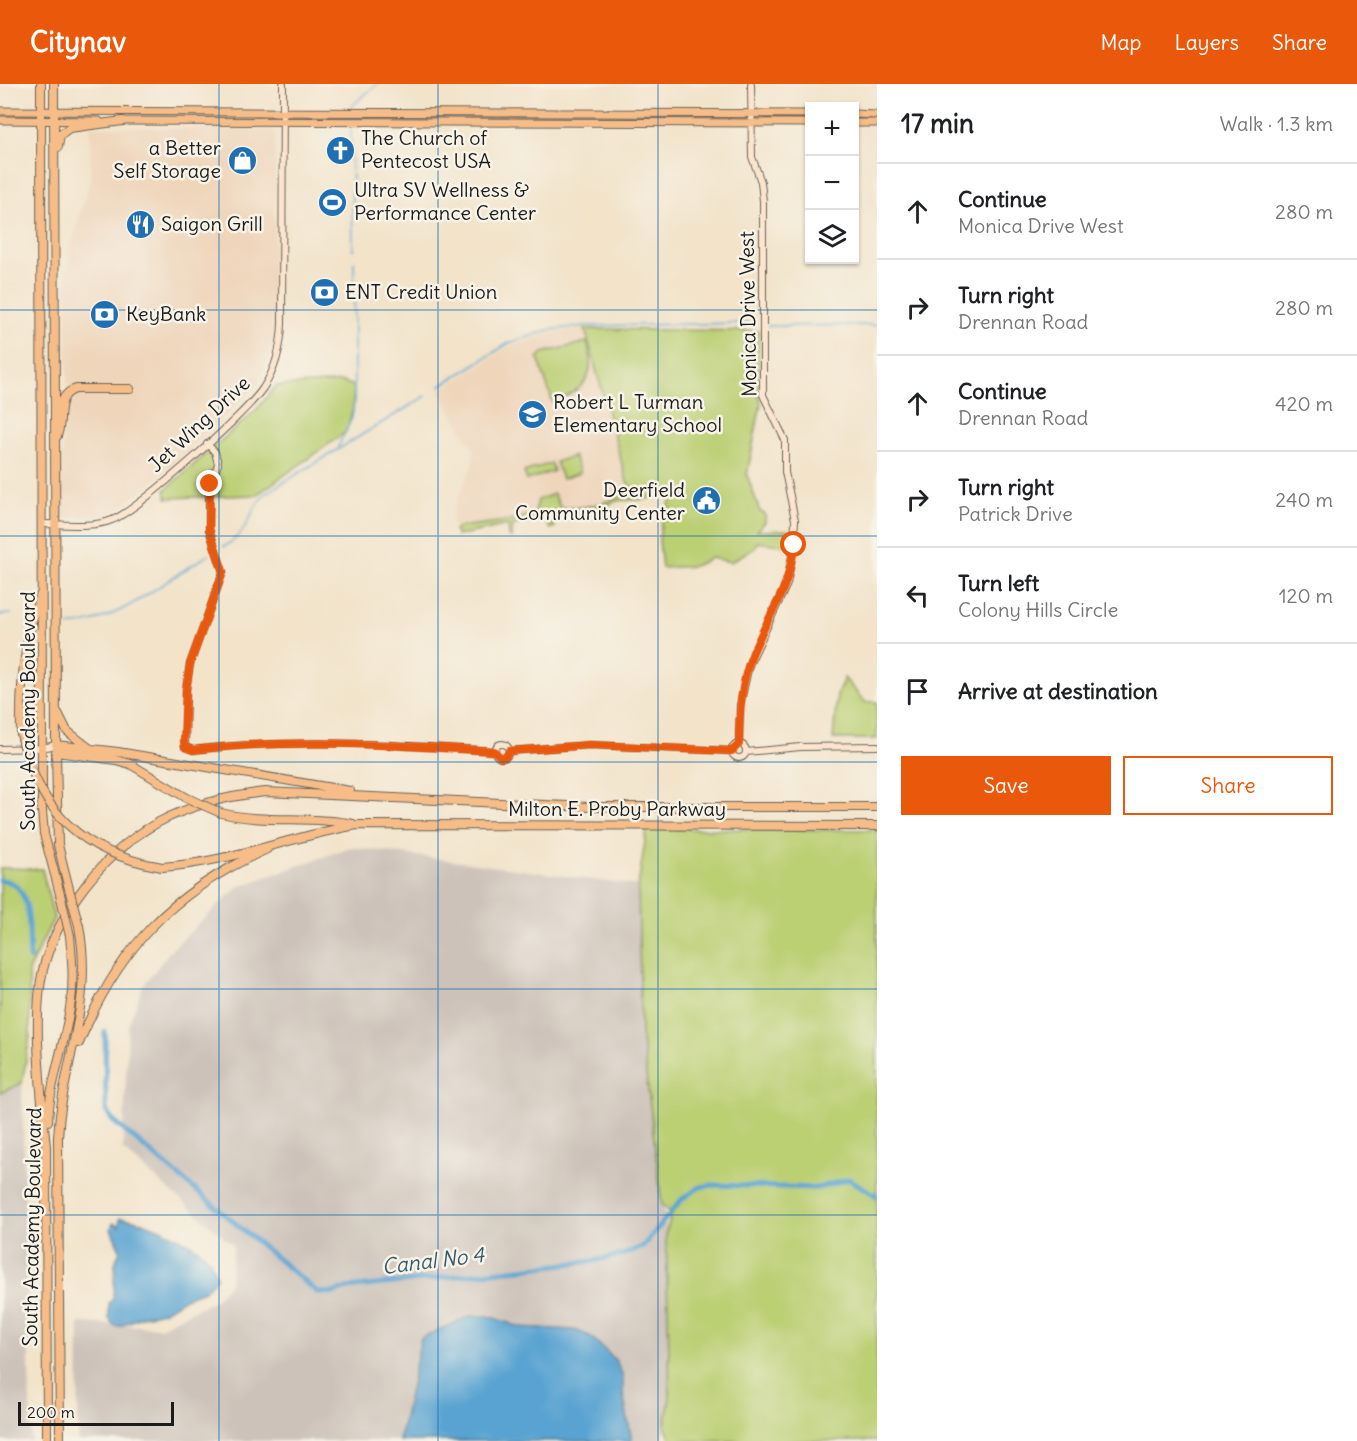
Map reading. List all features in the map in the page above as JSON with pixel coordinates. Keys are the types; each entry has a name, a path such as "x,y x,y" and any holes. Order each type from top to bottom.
{"highway":[{"name":"South Academy Boulevard","path":"41,84 44,524 42,823 70,936 72,959 71,1002 50,1091 46,1148 47,1441"},
{"name":"South Academy Boulevard","path":"54,84 54,524 58,845 80,926 84,978 82,1005 59,1114 60,1441"},
{"path":"54,200 60,135 75,126 123,122"},
{"path":"55,440 60,428 62,399 68,392 76,389 130,389"},
{"path":"44,587 34,610 22,690 21,734 27,758 40,791 69,826 99,848 116,856 162,867 209,861 287,840 357,825"},
{"path":"56,704 67,730 90,749"},
{"path":"56,749 90,749 387,797"},
{"path":"56,749 130,764 187,798 221,813 268,821 334,820 357,825"},
{"path":"46,1148 39,1006 45,958 70,907 111,855 129,840 179,813 211,800 236,795 291,792 387,797"},
{"name":"Milton E. Proby Parkway","path":"387,797 590,807 877,807"},
{"name":"Milton E. Proby Parkway","path":"357,825 877,826"},
{"path":"69,1067 110,978 148,931 171,908 223,870 287,840"}],"main road":[{"path":"0,111 805,114"},
{"path":"859,114 877,115"},
{"path":"0,120 805,123"},
{"path":"859,123 877,123"}],"street":[{"name":"Jet Wing Drive","path":"44,524 99,523 120,517 207,444 256,397 268,379 278,355 282,324 283,84"},
{"name":"Monica Drive West","path":"739,744 740,705 746,675 757,644 787,584 795,529 785,472 785,440 763,395 763,201 752,157 751,84"},
{"path":"207,444 215,452 219,464 209,490 209,529 223,572 190,664 186,690 185,747 193,750 291,744 411,745 494,751 502,743 509,751 590,745 732,751 739,744 745,747 746,752"},
{"path":"746,752 801,747 877,746"},
{"path":"0,749 56,749"},
{"path":"732,751 737,758 742,758 746,752"}],"shaded area":[{"path":"90,127 271,129 275,131 275,335 267,366 257,385 179,460 117,511 103,517 67,518 60,514 63,405 67,389 66,280 70,250 90,179"},
{"name":"Robert L Turman Elementary School","path":"585,329 627,482 636,492 625,492 605,503 571,510 560,507 554,494 538,500 535,513 514,520 454,530 451,520 453,510 471,468 474,449 439,391 510,346 548,333"},
{"path":"351,847 638,886 641,1032 669,1252 670,1398 662,1441 78,1441 79,1323 160,1327 215,1300 230,1283 233,1245 123,1150 128,1026 143,986 170,951 238,887"},
{"path":"22,1083 31,1441 0,1441 0,1093"}],"green space":[{"path":"585,329 759,331 758,393 761,403 747,475 760,512 765,514 765,522 757,531 789,530 788,546 757,542 755,547 731,562 711,558 694,566 662,568 659,540 662,519 667,519 671,495 666,494 644,499 617,501 604,510 597,509 571,519 562,512 552,518 555,527 550,529 546,520 513,525 512,537 509,537 508,525 457,536 454,530 459,527 514,520 535,513 538,500 554,494 560,507 571,508 597,504 635,492 627,482"},
{"path":"587,342 590,364 586,380 573,392 553,403 538,358 543,353"},
{"path":"343,382 354,386 353,409 346,432 256,495 167,498 165,490 257,409 276,386"},
{"path":"574,456 580,473 562,479 556,462"},
{"path":"551,463 554,471 527,480 524,472"},
{"path":"844,678 865,702 877,702 877,739 833,739 837,695"},
{"path":"647,829 877,830 877,1195 853,1181 877,1198 877,1441 672,1441 665,1426 670,1398 666,1232 672,1214 662,1205 641,1032 638,886"},
{"path":"0,868 42,869 54,918 29,969 30,1036 22,1083 0,1093"}],"water":[{"path":"120,1218 142,1222 192,1245 209,1259 217,1277 204,1291 185,1298 163,1312 143,1316 118,1327 114,1325 109,1317 109,1303 113,1299 115,1263 120,1250 111,1229 113,1223 119,1226"},
{"path":"470,1316 488,1316 520,1327 574,1330 590,1336 616,1361 623,1377 623,1394 632,1441 399,1441 421,1338"}],"waterway":[{"path":"352,106 377,84"},
{"path":"351,130 353,250"},
{"path":"338,447 352,418 354,402 354,262"},
{"path":"440,386 509,343 549,330 586,326 749,323"},
{"path":"768,326 877,325"},
{"path":"223,547 239,535 259,500 266,493 426,396"},
{"path":"67,626 87,623 124,609 209,555"},
{"path":"0,615 11,614"},
{"name":"Canal No 4","path":"0,880 11,883 19,889 24,899 29,923 30,959"},
{"name":"Canal No 4","path":"105,1032 106,1110 112,1120 317,1292 333,1293 347,1288 593,1261 625,1254 643,1246 682,1199 700,1187 713,1185 818,1188 849,1179 877,1196"}],"place":[{"name":"The Church of Pentecost USA","path":"340,150"},
{"name":"a Better Self Storage","path":"242,160"},
{"name":"Ultra SV Wellness & Performance Center","path":"333,202"},
{"name":"Saigon Grill","path":"140,224"},
{"name":"ENT Credit Union","path":"324,292"},
{"name":"KeyBank","path":"105,314"},
{"name":"Robert L Turman Elementary School","path":"532,414"},
{"name":"Deerfield Community Center","path":"706,501"}],"route":[{"path":"210,484 209,529 223,565 223,572 190,664 186,683 184,742 185,747 193,750 291,744 422,746 494,751 496,756 501,758 506,757 509,751 590,745 638,745 732,751 733,746 739,744 740,705 752,654 787,584 794,545"}]}
